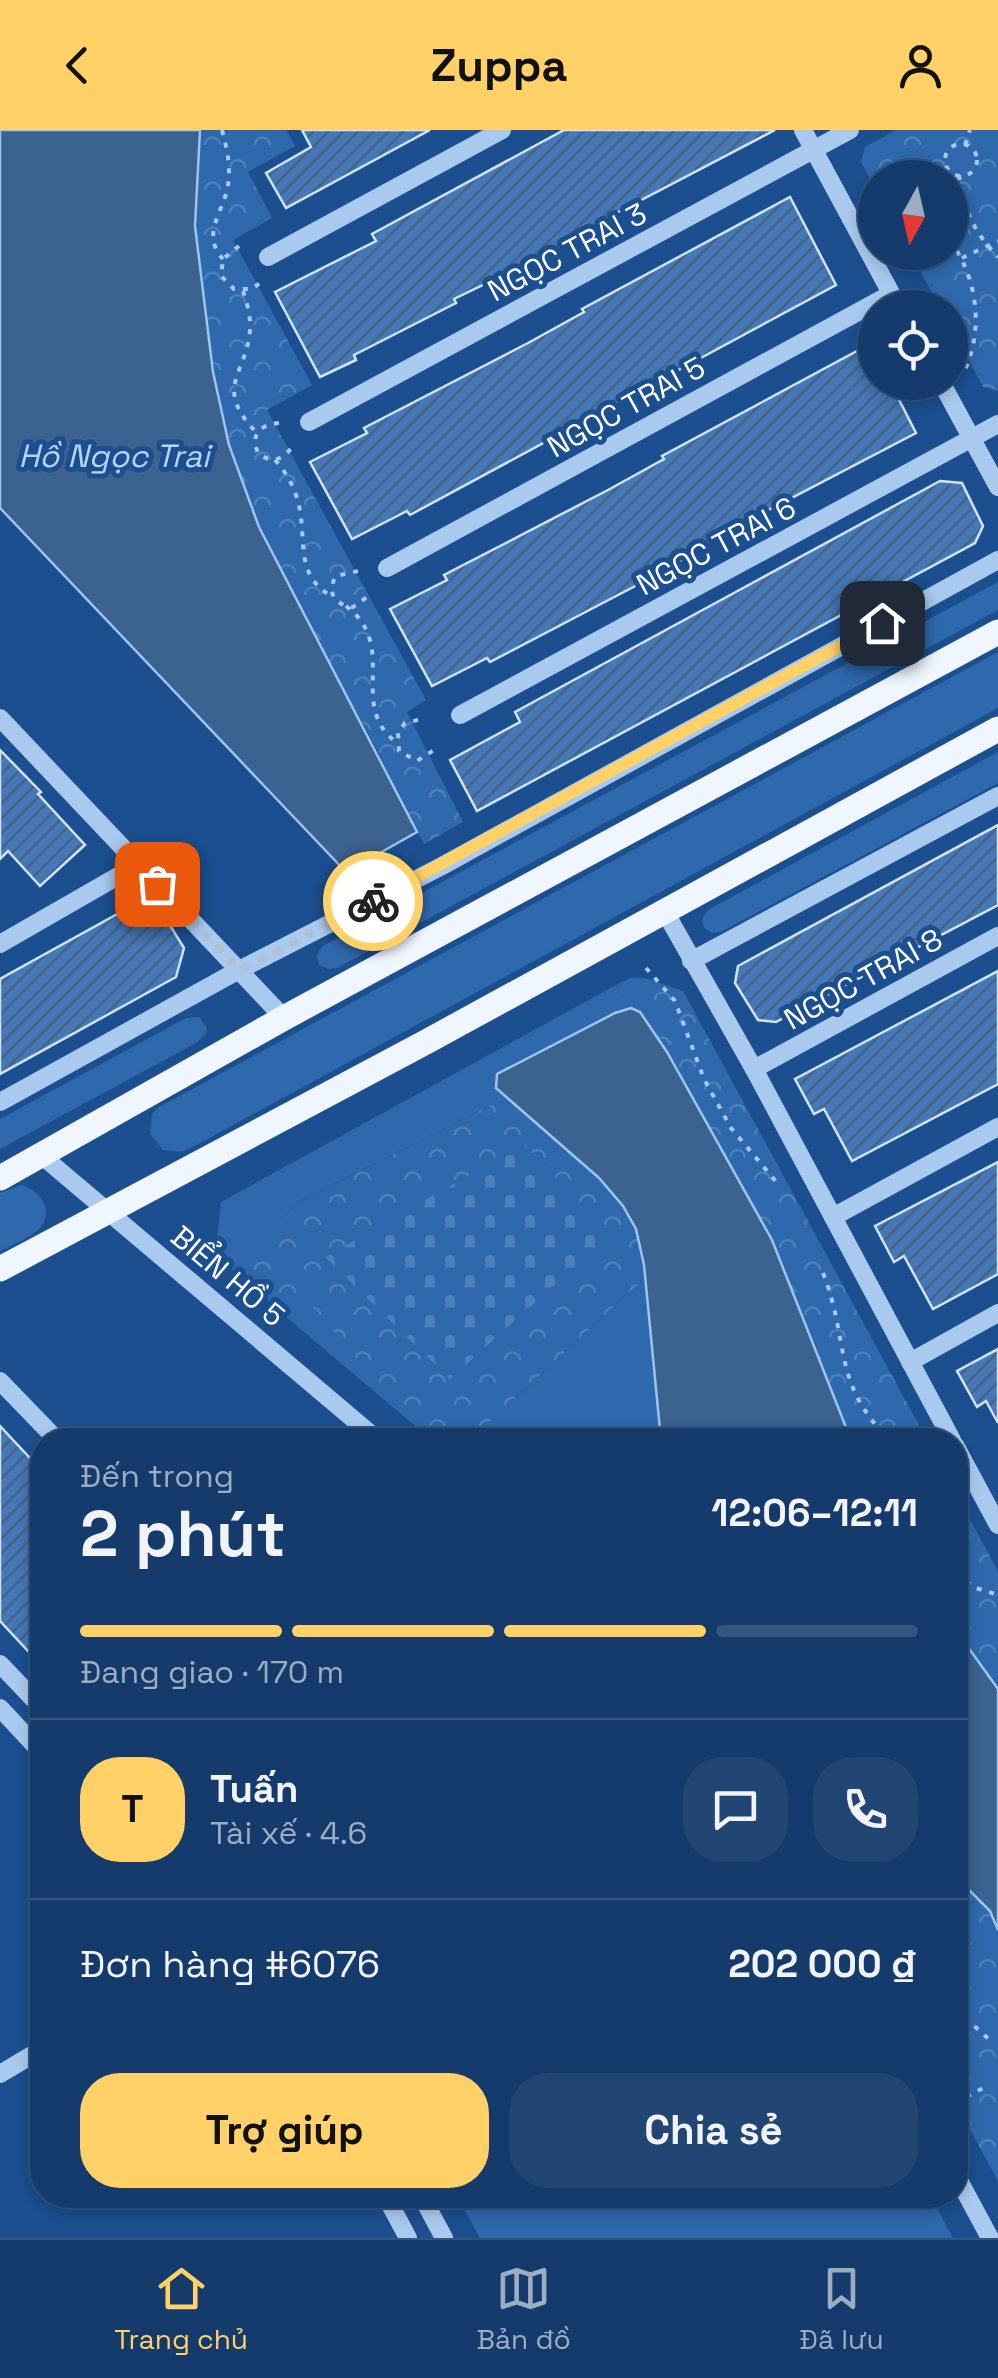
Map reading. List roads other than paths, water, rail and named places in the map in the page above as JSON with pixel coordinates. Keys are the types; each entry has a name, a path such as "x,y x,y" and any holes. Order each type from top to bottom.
{"main road":[{"path":"0,1178 284,1018 998,632"},
{"path":"0,1269 998,730"}],"street":[{"path":"268,257 502,130"},
{"path":"802,130 890,290"},
{"name":"NGỌC TRAI 3","path":"309,422 850,130"},
{"name":"NGỌC TRAI 5","path":"387,568 858,320"},
{"path":"951,400 998,487"},
{"name":"NGỌC TRAI 6","path":"460,715 998,424"},
{"path":"0,1102 239,970 442,866 998,560"},
{"path":"0,718 284,1018"},
{"path":"692,961 998,796"},
{"path":"2,941 138,864"},
{"path":"664,910 946,1428"},
{"name":"NGỌC TRAI 8","path":"754,1070 998,936"},
{"path":"833,1217 998,1127"},
{"name":"BIỂN HỒ 5","path":"41,1156 364,1428"},
{"path":"910,1362 998,1314"},
{"path":"0,1380 46,1428"},
{"path":"968,1464 993,1503 998,1524"},
{"path":"0,1664 30,1695"},
{"path":"0,1708 30,1740"},
{"path":"0,2074 30,2056"},
{"path":"968,2198 990,2238"},
{"path":"391,2208 408,2238"},
{"path":"427,2208 444,2238"}],"water":[{"name":"Hồ Ngọc Trai","path":"0,130 200,130 195,226 213,372 229,445 259,527 417,832 346,872 0,508"},
{"path":"631,1008 640,1012 667,1052 772,1240 846,1428 660,1428 644,1265 636,1229 599,1178 496,1088 497,1074"},
{"path":"968,1647 998,1689 998,1930 990,1911 968,1889"}]}
